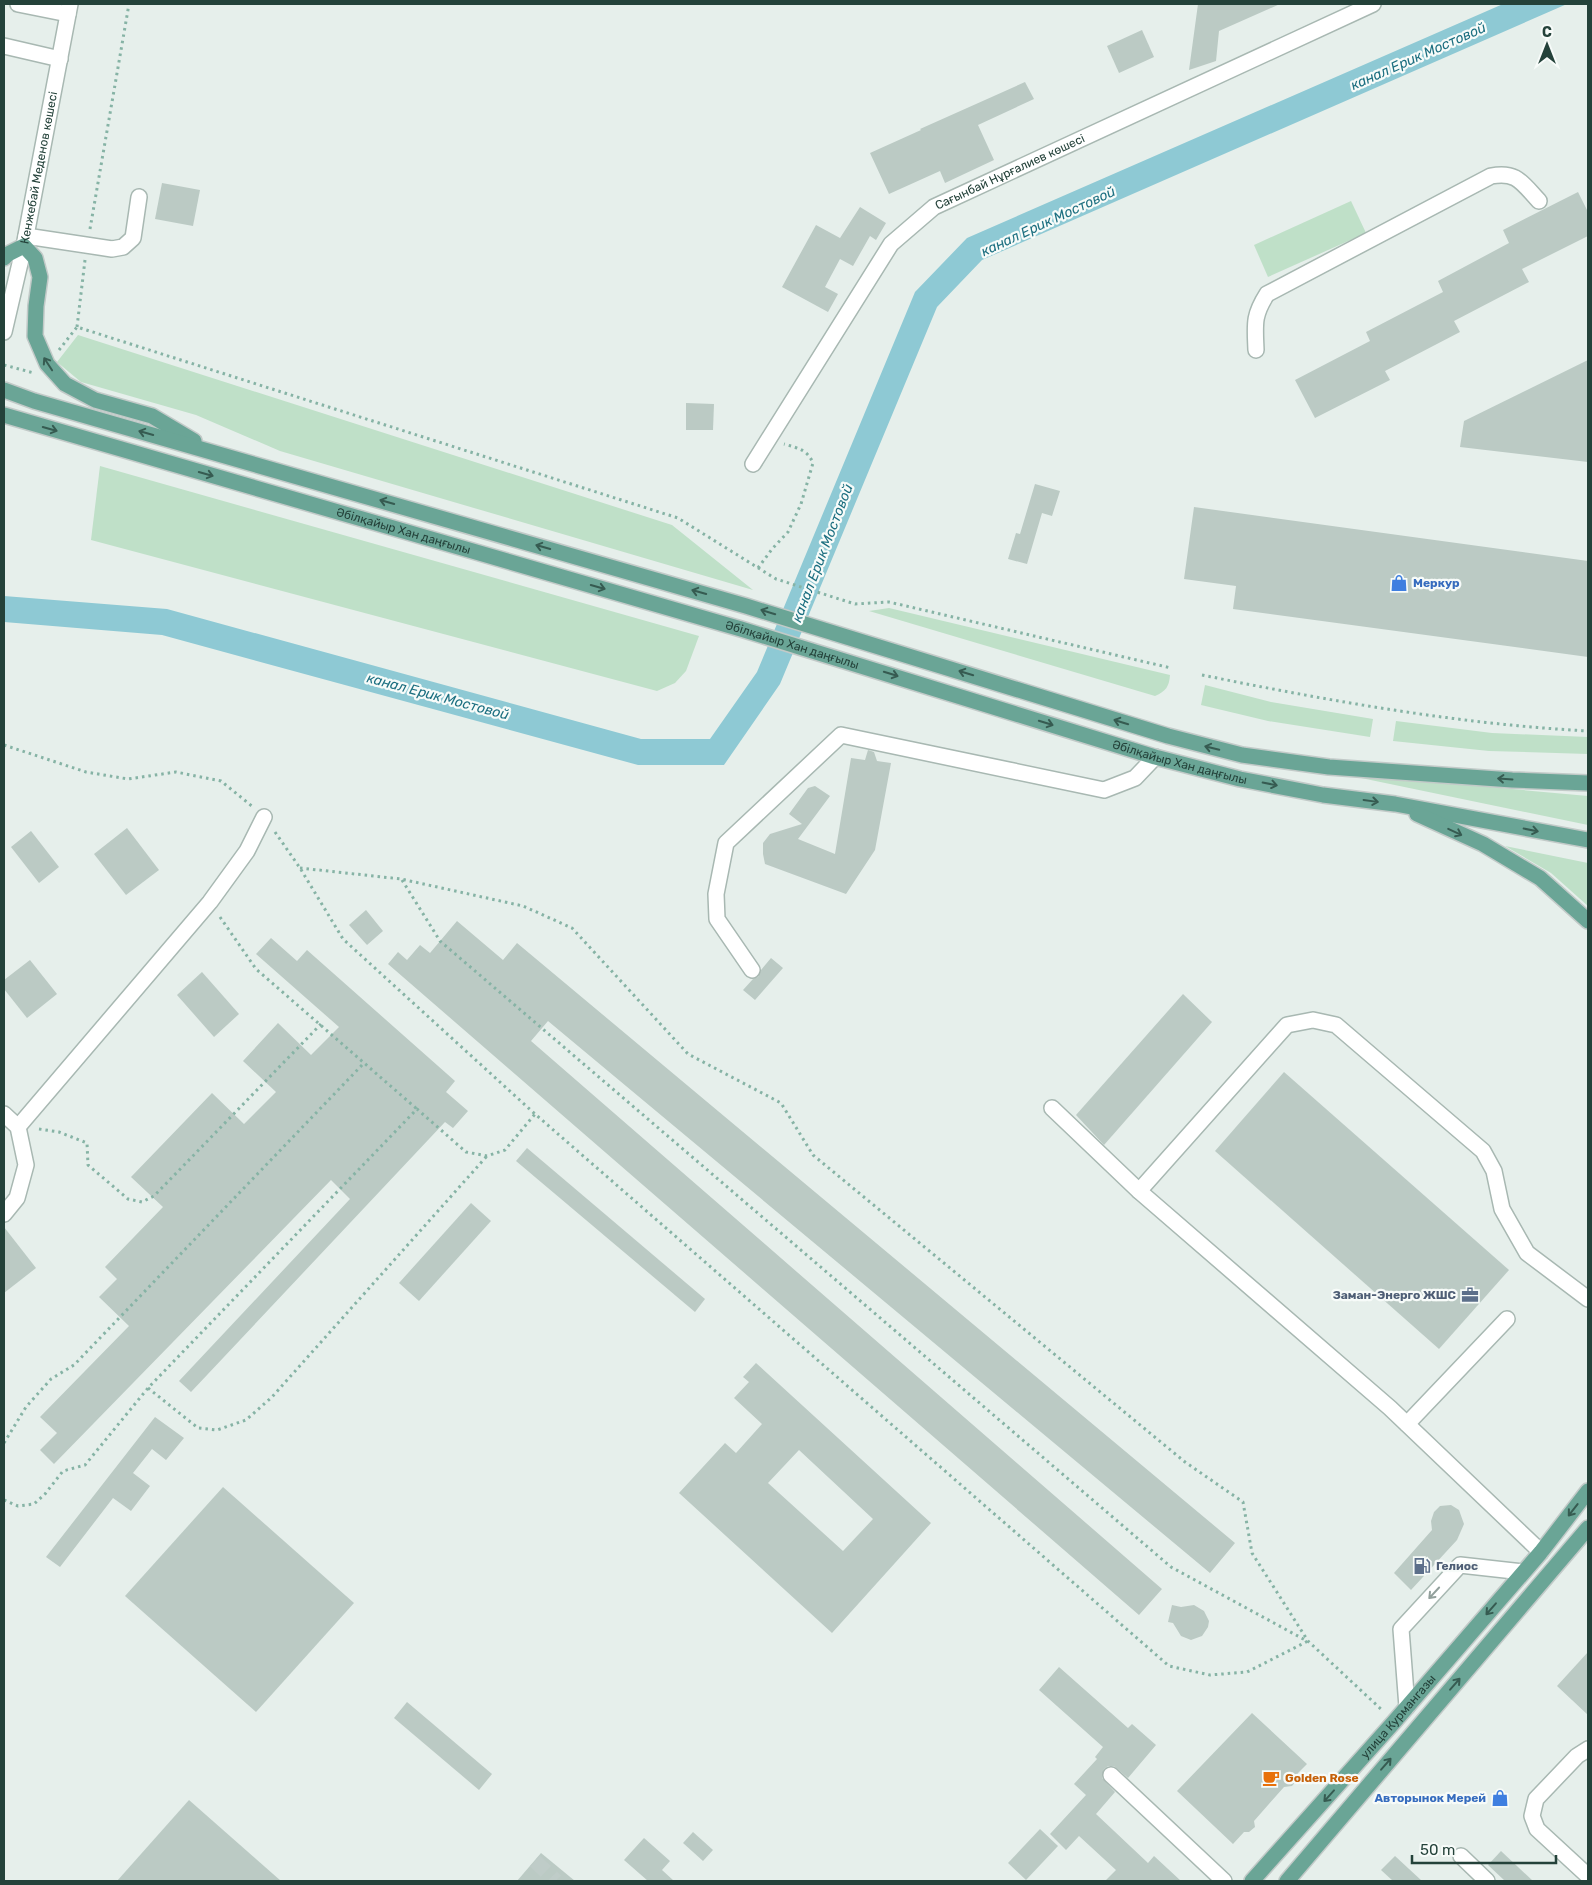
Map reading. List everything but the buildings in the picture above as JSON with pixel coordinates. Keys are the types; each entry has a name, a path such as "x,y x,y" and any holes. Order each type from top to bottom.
{"main road":[{"path":"4,258 25,241 35,258 40,277 36,306 35,336 47,364 65,384 96,400 152,416 212,452"},
{"name":"Әбілқайыр Хан даңғылы","path":"4,390 34,401 848,636 1168,736 1242,755 1329,767 1512,780 1588,783"},
{"name":"Әбілқайыр Хан даңғылы","path":"4,415 740,628 1155,757 1323,795 1395,804 1588,840"},
{"path":"1395,804 1483,844 1540,878 1588,921"},
{"path":"1540,1552 1588,1491"},
{"name":"улица Курмангазы","path":"1287,1881 1588,1528"},
{"name":"улица Курмангазы","path":"1252,1881 1394,1722 1540,1552"},
{"path":"1523,1572 1524,1580 1527,1584 1540,1586"},
{"path":"1411,1702 1421,1697 1427,1700 1430,1712"},
{"path":"1299,1830 1303,1843 1317,1846"}],"street":[{"path":"18,4 69,9"},
{"name":"Сағынбай Нұрғалиев көшесі","path":"753,464 891,244 934,207 1373,4"},
{"name":"Кенжебай Меденов көшесі","path":"4,332 25,241 69,9"},
{"path":"4,46 60,59"},
{"path":"1256,350 1255,323 1257,310 1267,294 1491,176 1505,174 1519,180 1540,201"},
{"path":"25,241 87,245 112,249 123,247 132,238 140,197"},
{"path":"752,970 717,919 716,894 726,843 841,736 1104,790 1135,778 1155,757"},
{"path":"18,1127 210,902 246,851 264,817"},
{"path":"1140,1191 1287,1025 1313,1020 1336,1025 1483,1151 1494,1171 1502,1209 1527,1253 1588,1299"},
{"path":"1052,1108 1140,1191 1407,1424 1540,1552"},
{"path":"4,1114 18,1127 26,1165 17,1198 4,1214"},
{"path":"1407,1424 1506,1319"},
{"path":"1411,1702 1401,1629 1460,1565 1523,1572"},
{"path":"1584,1881 1588,1877 1537,1829 1532,1816 1536,1799 1577,1756 1588,1749"},
{"path":"1111,1775 1224,1881"},
{"path":"1461,1856 1487,1881"}],"path":[{"path":"4,365 38,374 77,326 87,245 130,4"},
{"path":"77,326 678,518 776,579 854,604 889,602 1171,668"},
{"path":"758,568 788,532 801,504 813,463 802,449 769,439"},
{"path":"1202,676 1293,694 1453,719 1588,731"},
{"path":"4,745 86,772 128,779 176,772 221,781 264,817 300,868 343,940 535,1114 1169,1666 1210,1675 1247,1672 1308,1641"},
{"path":"300,868 401,880 522,906 572,928 688,1054 781,1103 813,1155 1185,1462 1243,1502 1252,1553 1308,1641 1394,1722"},
{"path":"401,880 440,941 1163,1561 1308,1641"},
{"path":"210,902 256,968 466,1152 486,1156 505,1150 535,1114"},
{"path":"18,1127 59,1132 87,1143 88,1165 128,1199 142,1202 154,1196 321,1024"},
{"path":"4,1443 26,1407 51,1379 74,1365 364,1063"},
{"path":"4,1500 18,1506 34,1504 45,1494 63,1471 85,1465 148,1388 417,1109"},
{"path":"148,1388 198,1428 217,1430 246,1420 272,1397 486,1156"}],"green space":[{"path":"1351,201 1366,233 1268,277 1254,245"},
{"path":"78,335 672,525 753,590 280,451 196,415 81,382 57,362"},
{"path":"100,466 699,636 686,671 675,683 657,691 91,540"},
{"path":"889,608 1170,675 1169,683 1162,692 1155,696 869,611"},
{"path":"1205,685 1271,702 1373,719 1370,737 1268,721 1201,705"},
{"path":"1396,721 1492,733 1588,737 1588,754 1489,751 1393,741"},
{"path":"1337,773 1588,796 1588,825"},
{"path":"1505,846 1588,863 1588,906 1551,873"}],"water":[{"name":"канал Ерик Мостовой","path":"1503,4 1567,4 982,260 937,307 780,684 724,765 638,765 162,635 4,622 4,596 167,609 641,739 710,739 757,672 915,292 967,238"}],"tunnel":[{"path":"535,1861 556,1881"}],"place":[{"name":"Меркур","path":"1399,583"},
{"name":"Заман-Энерго ЖШС","path":"1470,1295"},
{"name":"Гелиос","path":"1422,1566"},
{"name":"Golden Rose","path":"1271,1778"},
{"name":"Авторынок Мерей","path":"1500,1798"}]}
